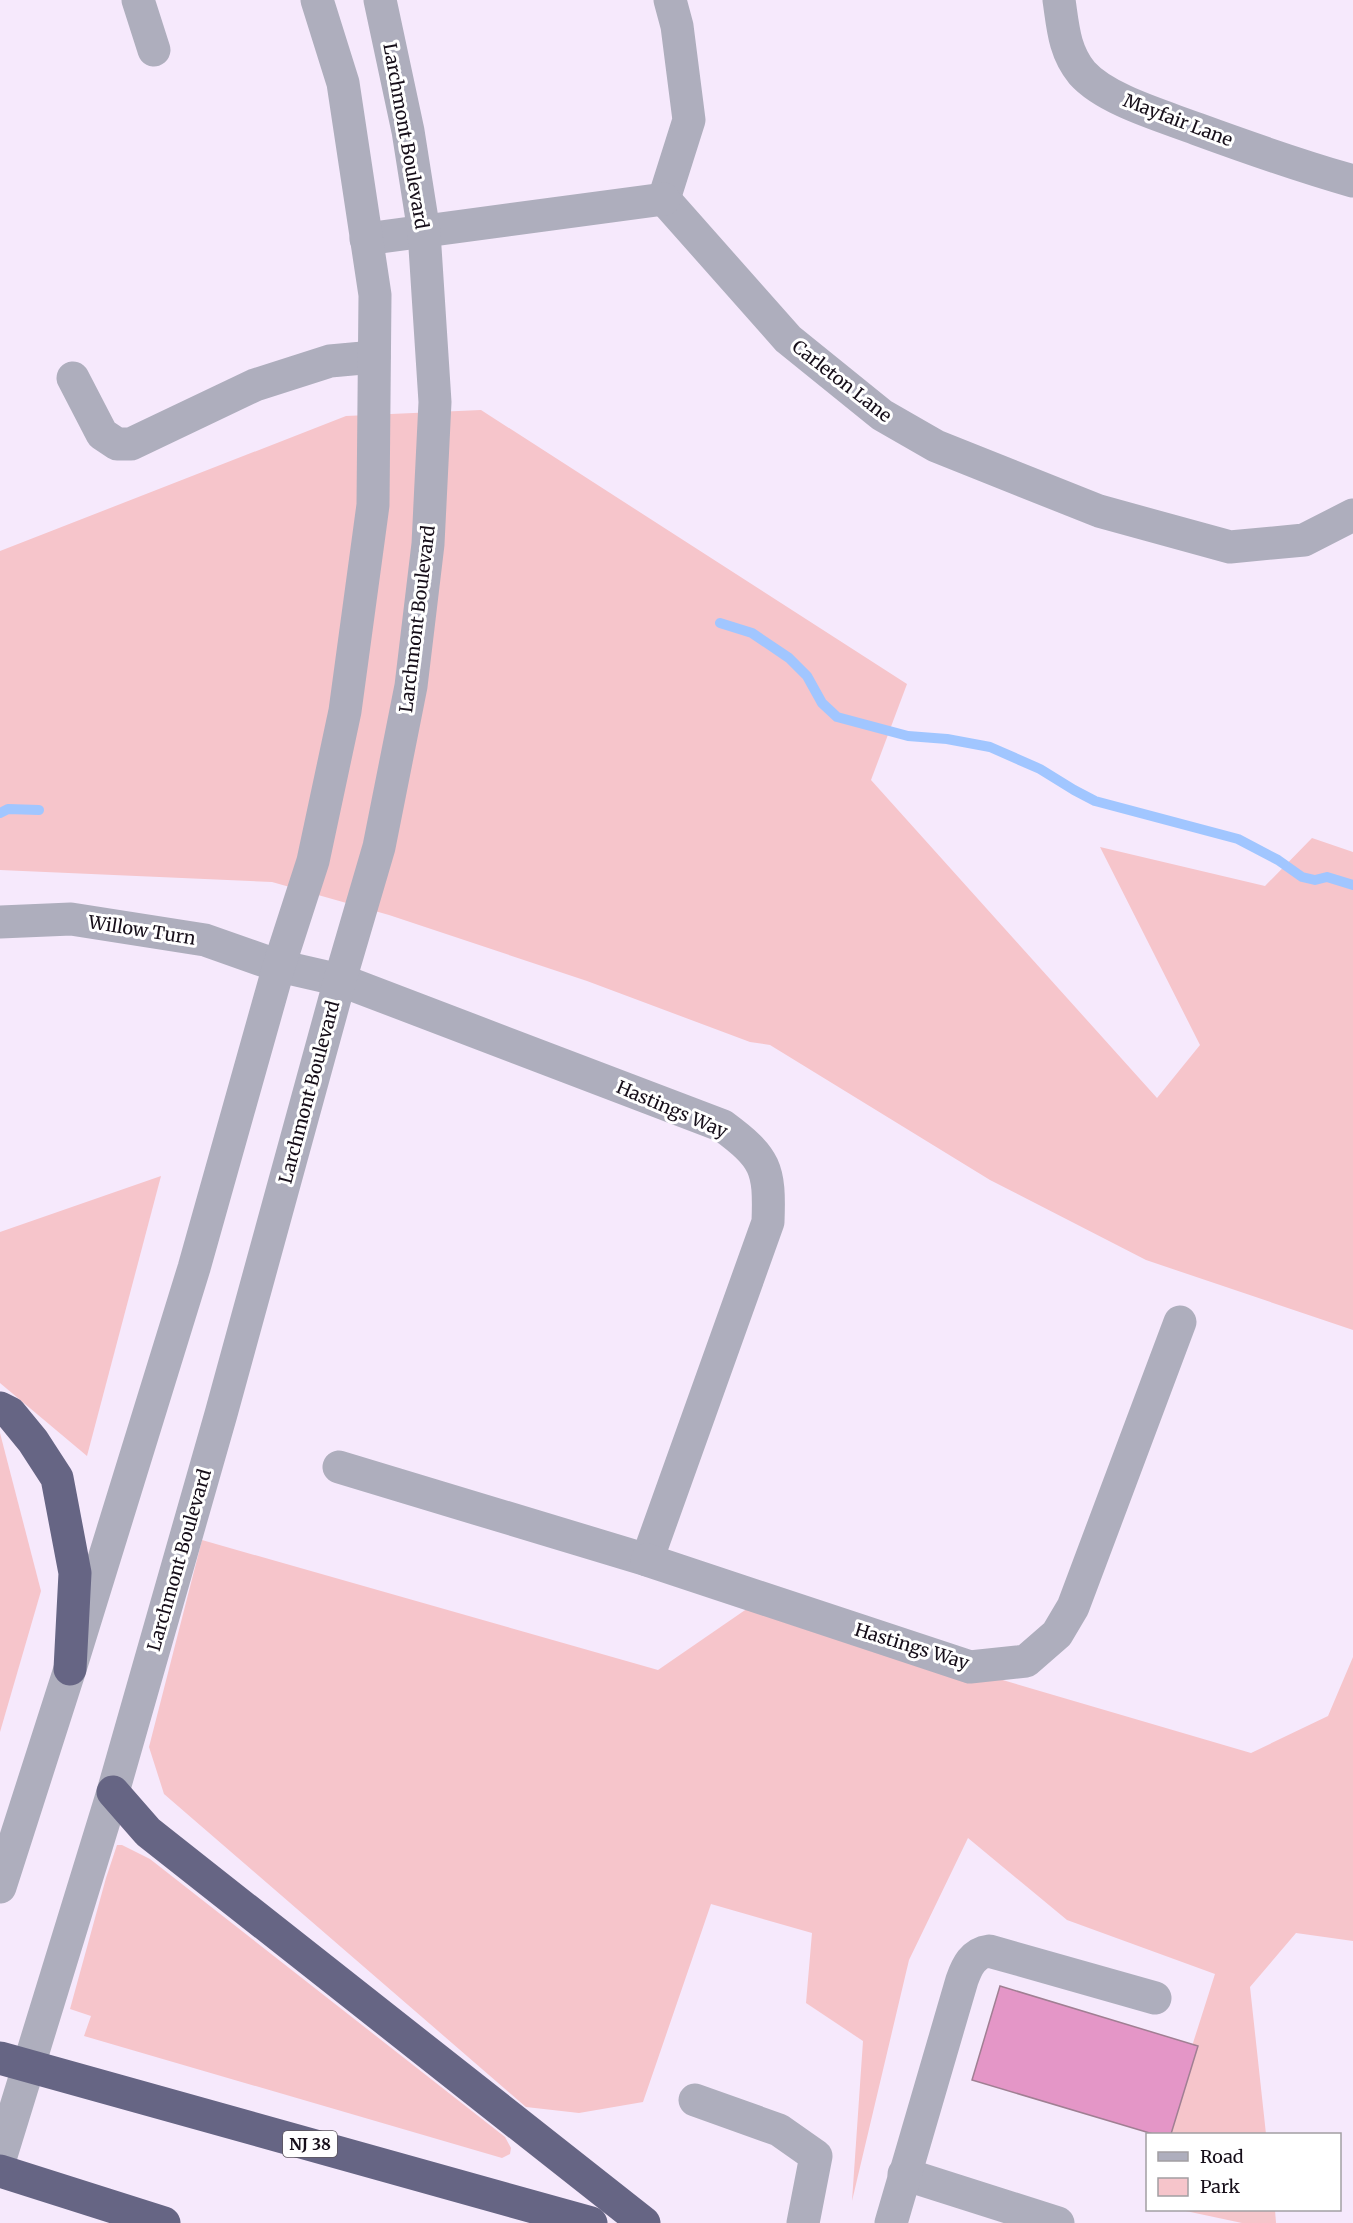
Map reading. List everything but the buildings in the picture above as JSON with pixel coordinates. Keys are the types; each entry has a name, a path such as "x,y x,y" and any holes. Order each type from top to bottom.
{"highway":[{"path":"0,1407 10,1413 33,1441 57,1478 75,1573 70,1669"},
{"path":"113,1792 148,1832 644,2223"},
{"name":"NJ 38","path":"14,2062 591,2223"},
{"path":"0,2171 151,2220"}],"street":[{"path":"138,0 154,50"},
{"path":"0,1887 194,1268 279,966 313,861 345,711 373,505 375,296 343,83 317,0"},
{"name":"Larchmont Boulevard","path":"0,2159 14,2062 113,1792 379,847 411,686 428,544 435,402 424,232 406,120 380,0"},
{"path":"366,239 664,199 689,120 677,26 670,0"},
{"name":"Mayfair Lane","path":"1059,0 1066,46 1083,73 1102,88 1134,106 1298,166 1353,181"},
{"name":"Carleton Lane","path":"664,199 788,339 882,415 936,446 1099,511 1230,547 1304,540 1353,515"},
{"path":"73,378 102,434 117,444 131,444 255,385 330,361 374,357"},
{"name":"Willow Turn","path":"0,922 71,919 194,938 279,966"},
{"name":"Hastings Way","path":"279,966 340,980 723,1126 747,1144 764,1166 769,1194 768,1222 647,1560"},
{"name":"Hastings Way","path":"339,1467 647,1560 970,1667 1026,1661 1057,1634 1073,1607 1180,1322"},
{"path":"891,2223 962,1980 967,1967 981,1952 989,1951 1155,1998"},
{"path":"695,2100 780,2130 816,2156 803,2223"},
{"path":"904,2174 1058,2223"}],"green space":[{"path":"481,410 907,684 871,780 1157,1098 1200,1045 1100,847 1265,886 1312,838 1353,852 1353,1330 1146,1260 990,1180 770,1045 750,1042 587,981 389,915 272,882 0,870 0,551 346,416"},
{"path":"161,1176 87,1456 0,1383 0,1232"},
{"path":"0,1433 41,1591 0,1732"},
{"path":"202,1540 658,1670 751,1606 1251,1753 1328,1716 1353,1657 1353,1941 1296,1933 1250,1987 1266,2133 1164,2133 1215,1974 1067,1920 968,1838 909,1960 852,2201 863,2041 806,2003 812,1933 711,1904 643,2102 579,2113 526,2107 164,1794 149,1747"},
{"path":"117,1845 122,1845 150,1859 505,2137 511,2148 510,2154 502,2158 84,2036 91,2016 70,2009"},
{"path":"1186,2211 1275,2211 1276,2223 1242,2223"}],"waterway":[{"path":"720,623 752,633 789,658 807,676 822,703 837,717 908,736 947,739 990,747 1040,769 1095,801 1238,839 1278,860 1302,877 1315,880 1327,877 1353,885"},
{"path":"0,813 8,809 39,810"}]}
